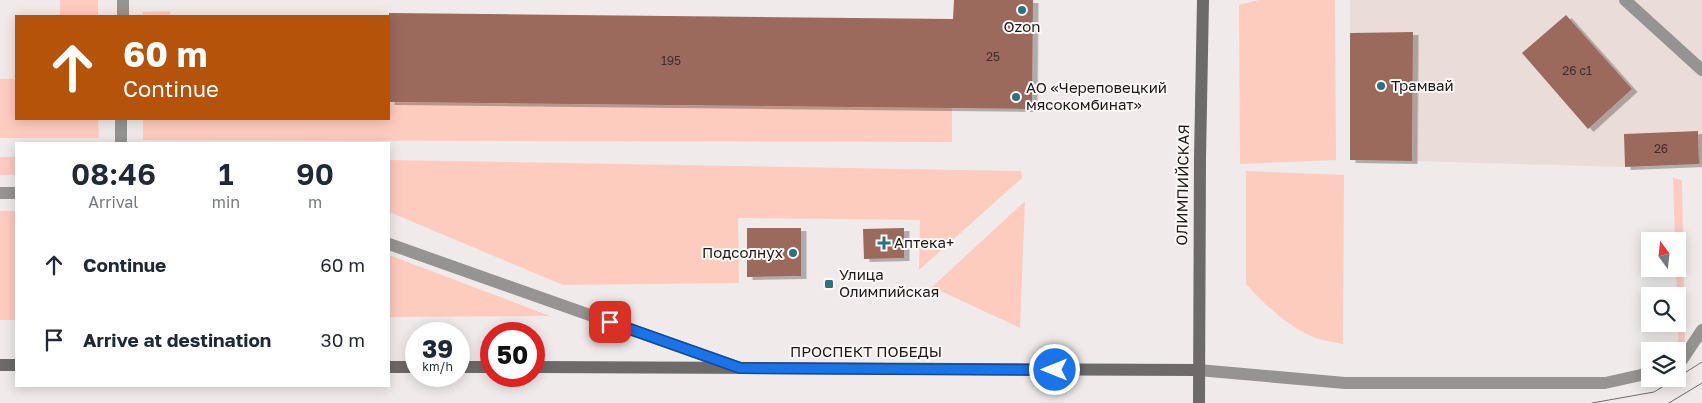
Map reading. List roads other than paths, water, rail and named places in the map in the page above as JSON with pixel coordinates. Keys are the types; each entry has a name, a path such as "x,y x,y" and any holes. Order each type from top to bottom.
{"main road":[{"name":"ОЛИМПИЙСКАЯ","path":"1199,403 1203,0"},
{"path":"0,365 15,366"},
{"path":"390,367 405,367"},
{"name":"ПРОСПЕКТ ПОБЕДЫ","path":"545,367 1198,370"}],"street":[{"path":"123,0 123,15"},
{"path":"1625,0 1702,70"},
{"path":"121,120 121,142"},
{"path":"0,193 15,193"},
{"path":"390,244 740,368"},
{"path":"1686,354 1702,330"},
{"path":"1198,370 1345,383 1605,384 1641,374"}],"tram line":[{"path":"1686,372 1702,362"},
{"path":"1669,403 1702,383"},
{"path":"1592,403 1654,392 1662,387"}],"place":[{"name":"Ozon","path":"1022,10"},
{"name":"Трамвай","path":"1381,86"},
{"name":"АО «Череповецкий мясокомбинат»","path":"1016,97"},
{"name":"Аптека+","path":"884,243"},
{"name":"Подсолнух","path":"793,253"},
{"name":"Улица Олимпийская","path":"829,284"}]}
